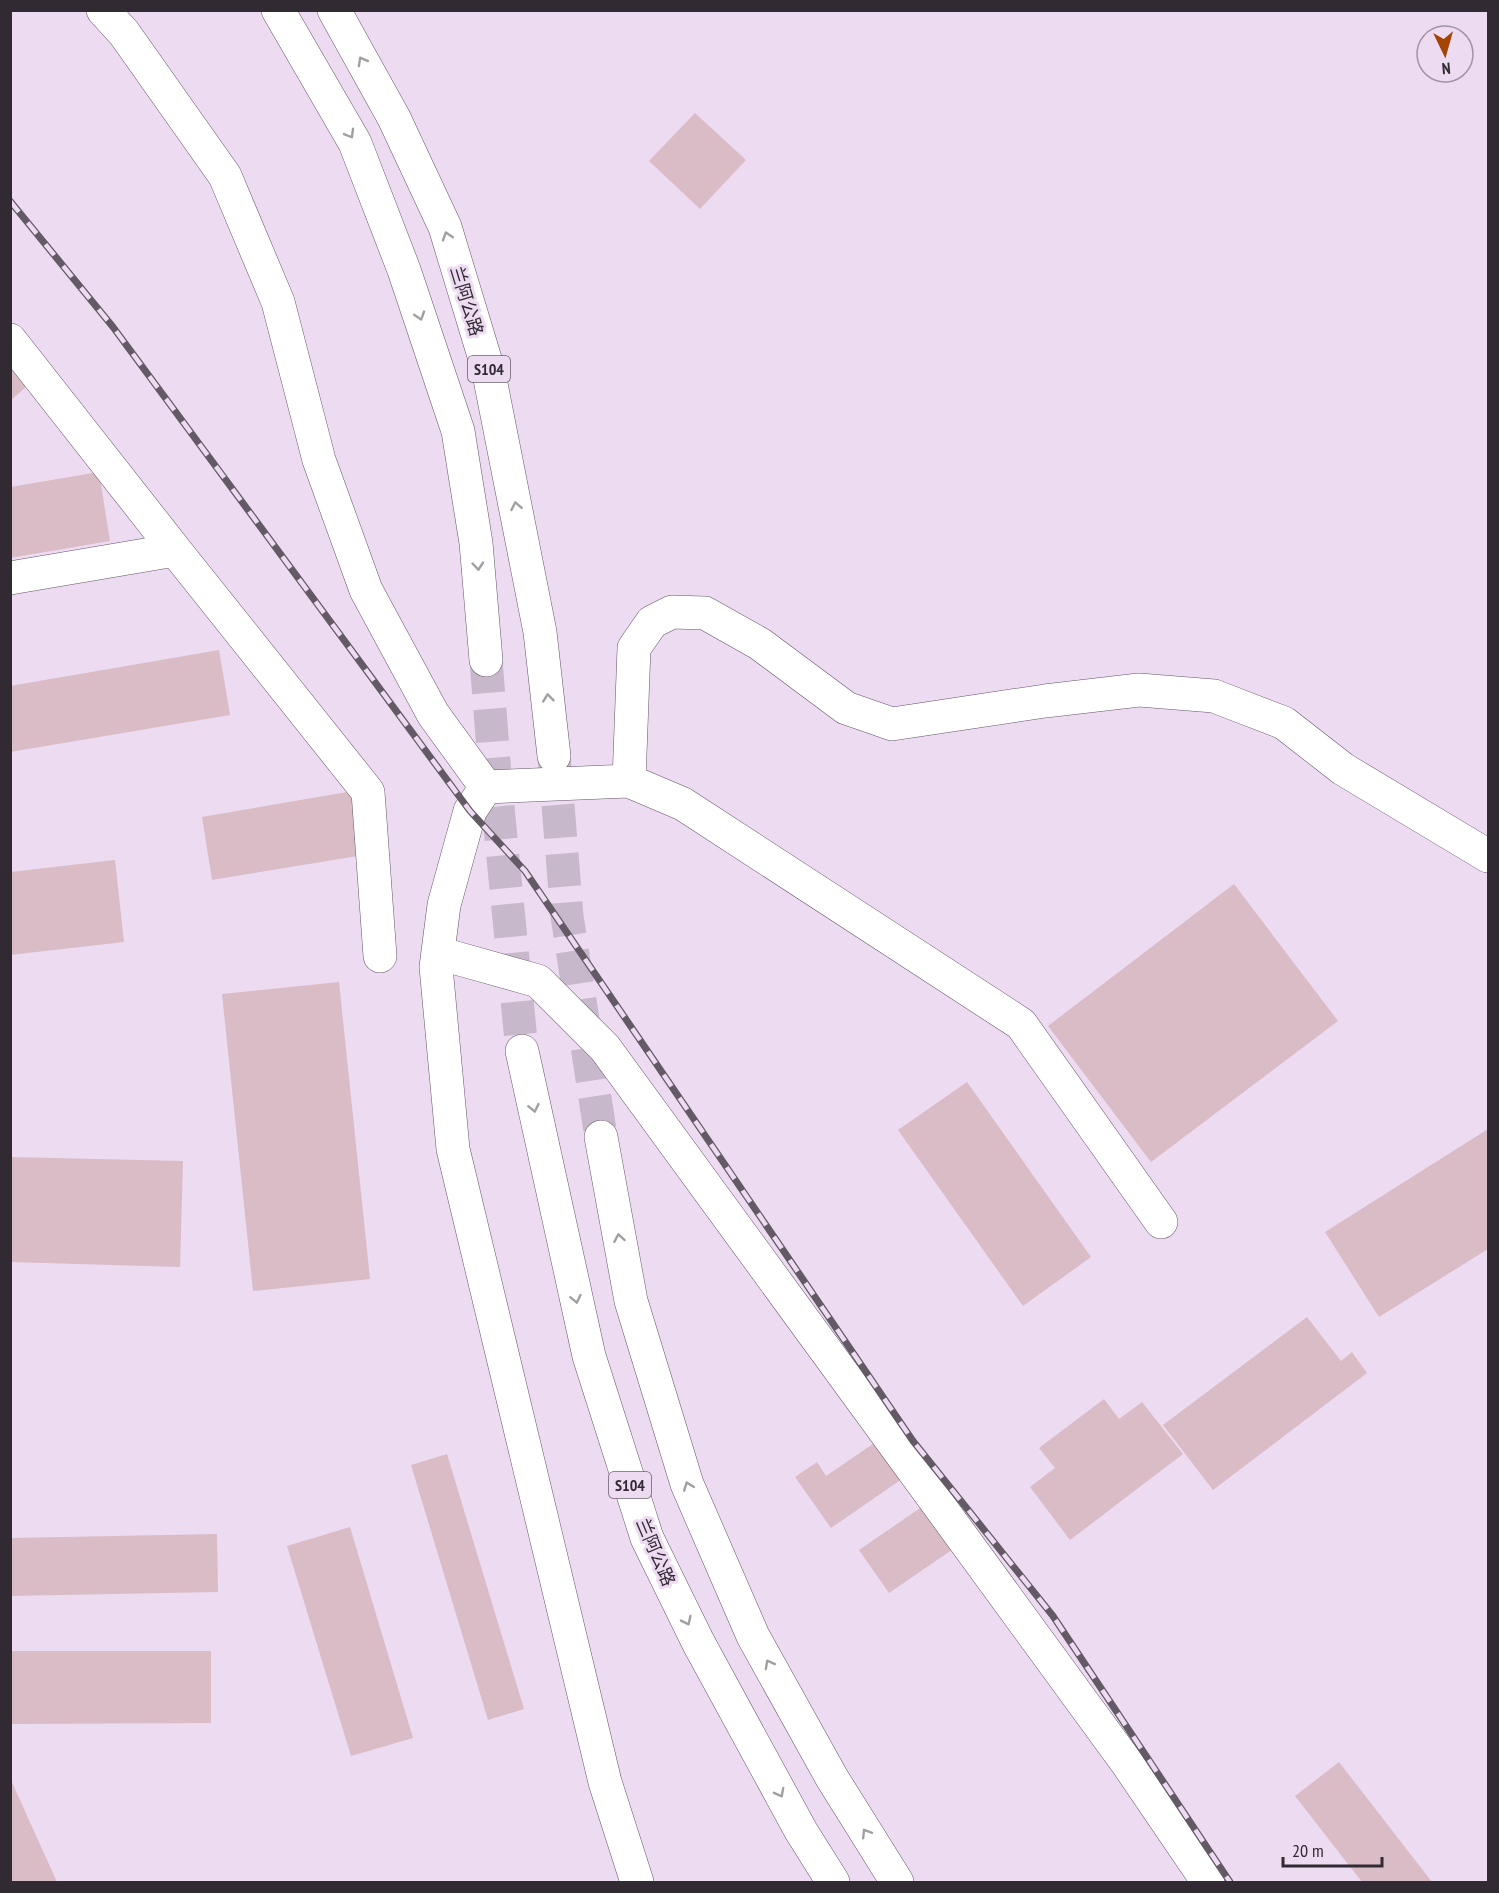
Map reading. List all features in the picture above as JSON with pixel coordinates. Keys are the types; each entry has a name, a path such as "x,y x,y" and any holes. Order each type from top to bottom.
{"main road":[{"path":"104,10 124,33 225,176 278,302 319,460 366,590 433,714 486,787"},
{"name":"S104","path":"278,10 356,143 404,270 458,431 476,543 486,660"},
{"name":"兰阿公路","path":"334,10 394,118 445,227 488,369 540,632 554,756"},
{"path":"10,340 368,792 380,956"},
{"path":"10,578 175,549"},
{"path":"629,782 634,648 652,622 672,612 705,613 759,644 846,708 892,724 1139,690 1214,696 1284,723 1343,769 1488,856"},
{"path":"486,787 629,782 684,804 1021,1024 1161,1222"},
{"path":"486,787 470,811 444,905 436,967 453,1149 605,1782 637,1882"},
{"path":"438,953 538,981 605,1048 1127,1763 1208,1882"},
{"name":"兰阿公路","path":"522,1051 589,1356 647,1538 715,1674 801,1831 833,1882"},
{"path":"601,1137 631,1301 687,1484 753,1636 832,1778 897,1882"}],"building":[{"path":"695,113 746,160 700,209 649,161"},
{"path":"10,351 35,379 10,401"},
{"path":"99,472 110,541 10,558 10,487"},
{"path":"219,650 230,715 10,752 10,686"},
{"path":"353,791 364,855 212,880 202,817"},
{"path":"115,860 124,942 10,955 10,872"},
{"path":"1234,884 1338,1021 1151,1162 1048,1026"},
{"path":"339,982 370,1279 253,1291 222,994"},
{"path":"967,1082 1091,1257 1023,1306 898,1130"},
{"path":"1488,1129 1488,1249 1379,1317 1325,1232"},
{"path":"10,1157 183,1161 180,1267 10,1262"},
{"path":"1307,1317 1341,1361 1352,1352 1367,1373 1213,1490 1163,1425"},
{"path":"1104,1399 1119,1419 1142,1402 1183,1454 1070,1540 1030,1487 1055,1468 1039,1448"},
{"path":"886,1435 912,1472 831,1528 795,1477 817,1462 826,1476"},
{"path":"447,1454 524,1709 488,1720 411,1465"},
{"path":"929,1502 959,1545 889,1593 859,1550"},
{"path":"350,1527 413,1738 351,1756 287,1546"},
{"path":"217,1534 218,1592 10,1596 10,1538"},
{"path":"10,1651 211,1651 211,1723 10,1724"},
{"path":"1339,1762 1432,1882 1362,1882 1295,1796"},
{"path":"10,1778 57,1882 10,1882"}],"tunnel":[{"path":"486,660 522,1051"},
{"path":"554,756 567,916 601,1137"}],"railway":[{"path":"10,201 113,327 470,811 525,871 913,1441 1053,1616 1230,1882"}]}
